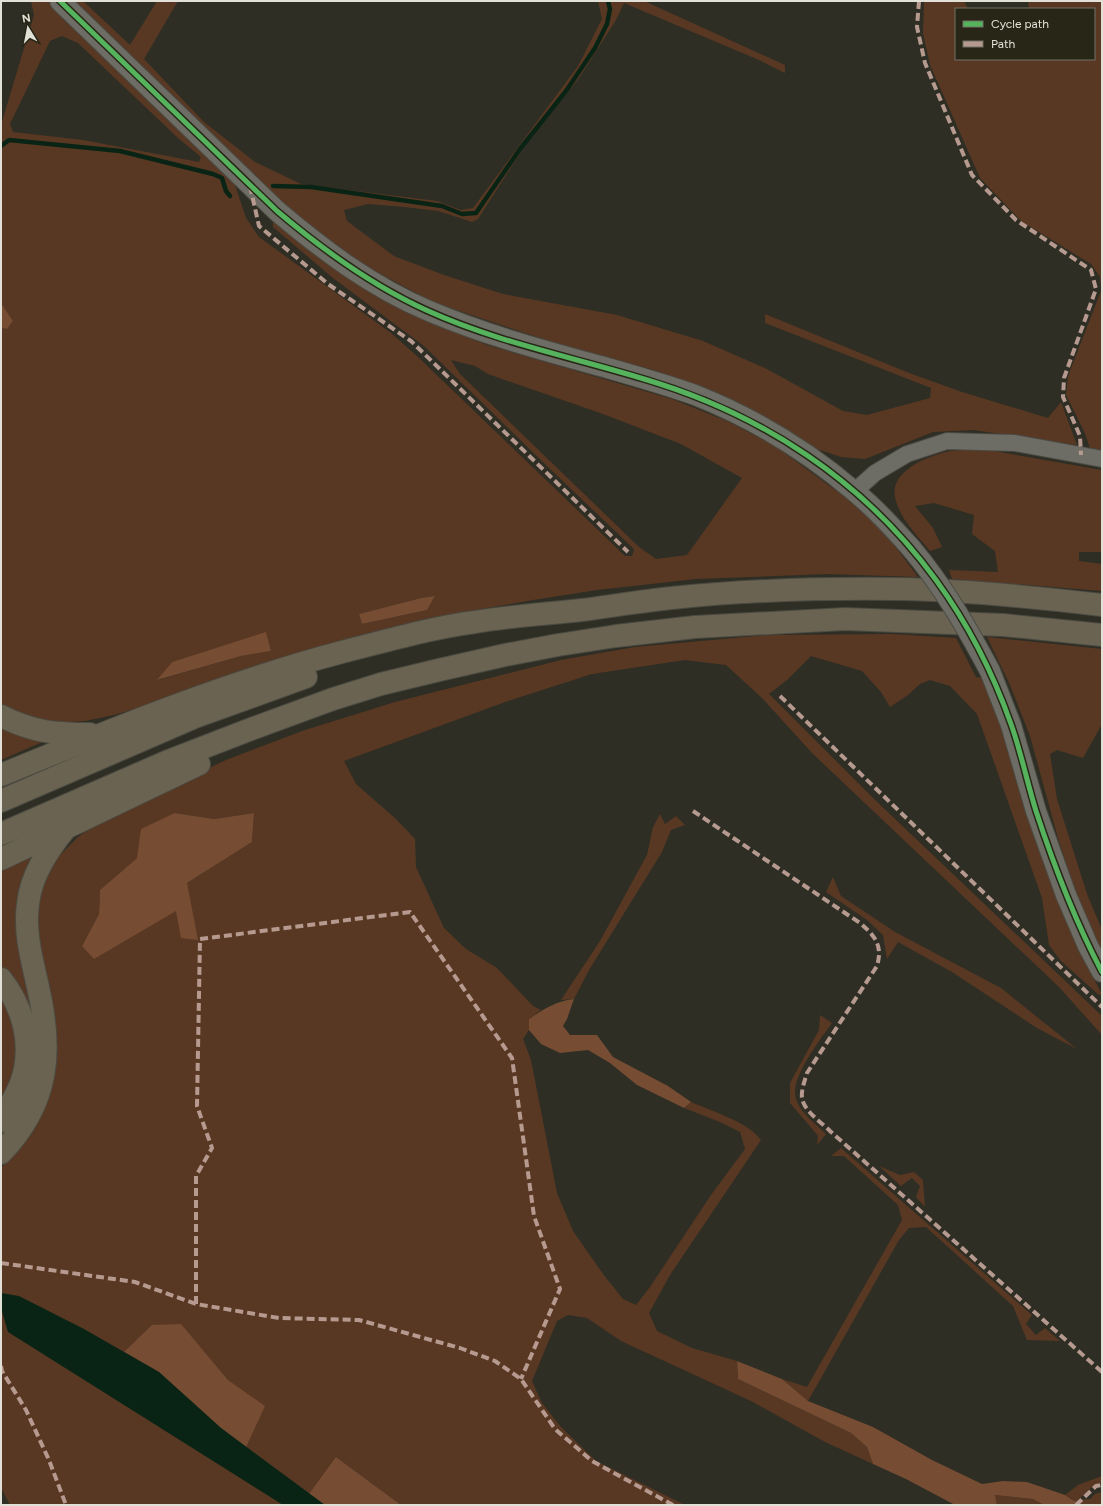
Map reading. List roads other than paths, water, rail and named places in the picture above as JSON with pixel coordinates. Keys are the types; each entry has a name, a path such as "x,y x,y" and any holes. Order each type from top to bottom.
{"highway":[{"path":"1,775 101,734 204,695 276,671 340,652 473,622 672,598 749,592 822,590 900,589 995,593 1102,605"},
{"path":"1,801 195,717 305,677 420,643 489,627 576,610"},
{"path":"1,834 166,762 333,699 381,684 505,655 616,636 695,627 845,619 1003,625 1102,636"},
{"path":"1,859 333,699"},
{"path":"1,716 12,722 39,731 63,734 101,734"},
{"path":"1,1153 26,1123 43,1082 46,1064 44,1014 31,957 27,930 28,904 33,880 51,847 67,827"},
{"path":"1,979 10,990 20,1012 26,1031 26,1060 21,1082 11,1105 1,1121"}],"street":[{"path":"60,1 277,211 305,235 342,262 384,289 428,311 474,330 647,379 694,395 739,414 779,436 816,461 855,491 911,548 936,581 954,607 990,671 1011,725 1036,811 1066,895 1088,946 1102,972"},
{"path":"855,491 875,473 908,454 947,441 1015,444 1102,459"}],"waterway":[{"path":"273,186 311,187 442,206 462,214 476,213 520,149 566,91 595,48 607,24 610,9 608,1"},
{"path":"1,146 9,140 120,151 213,174 222,178 226,191 230,196"}]}
